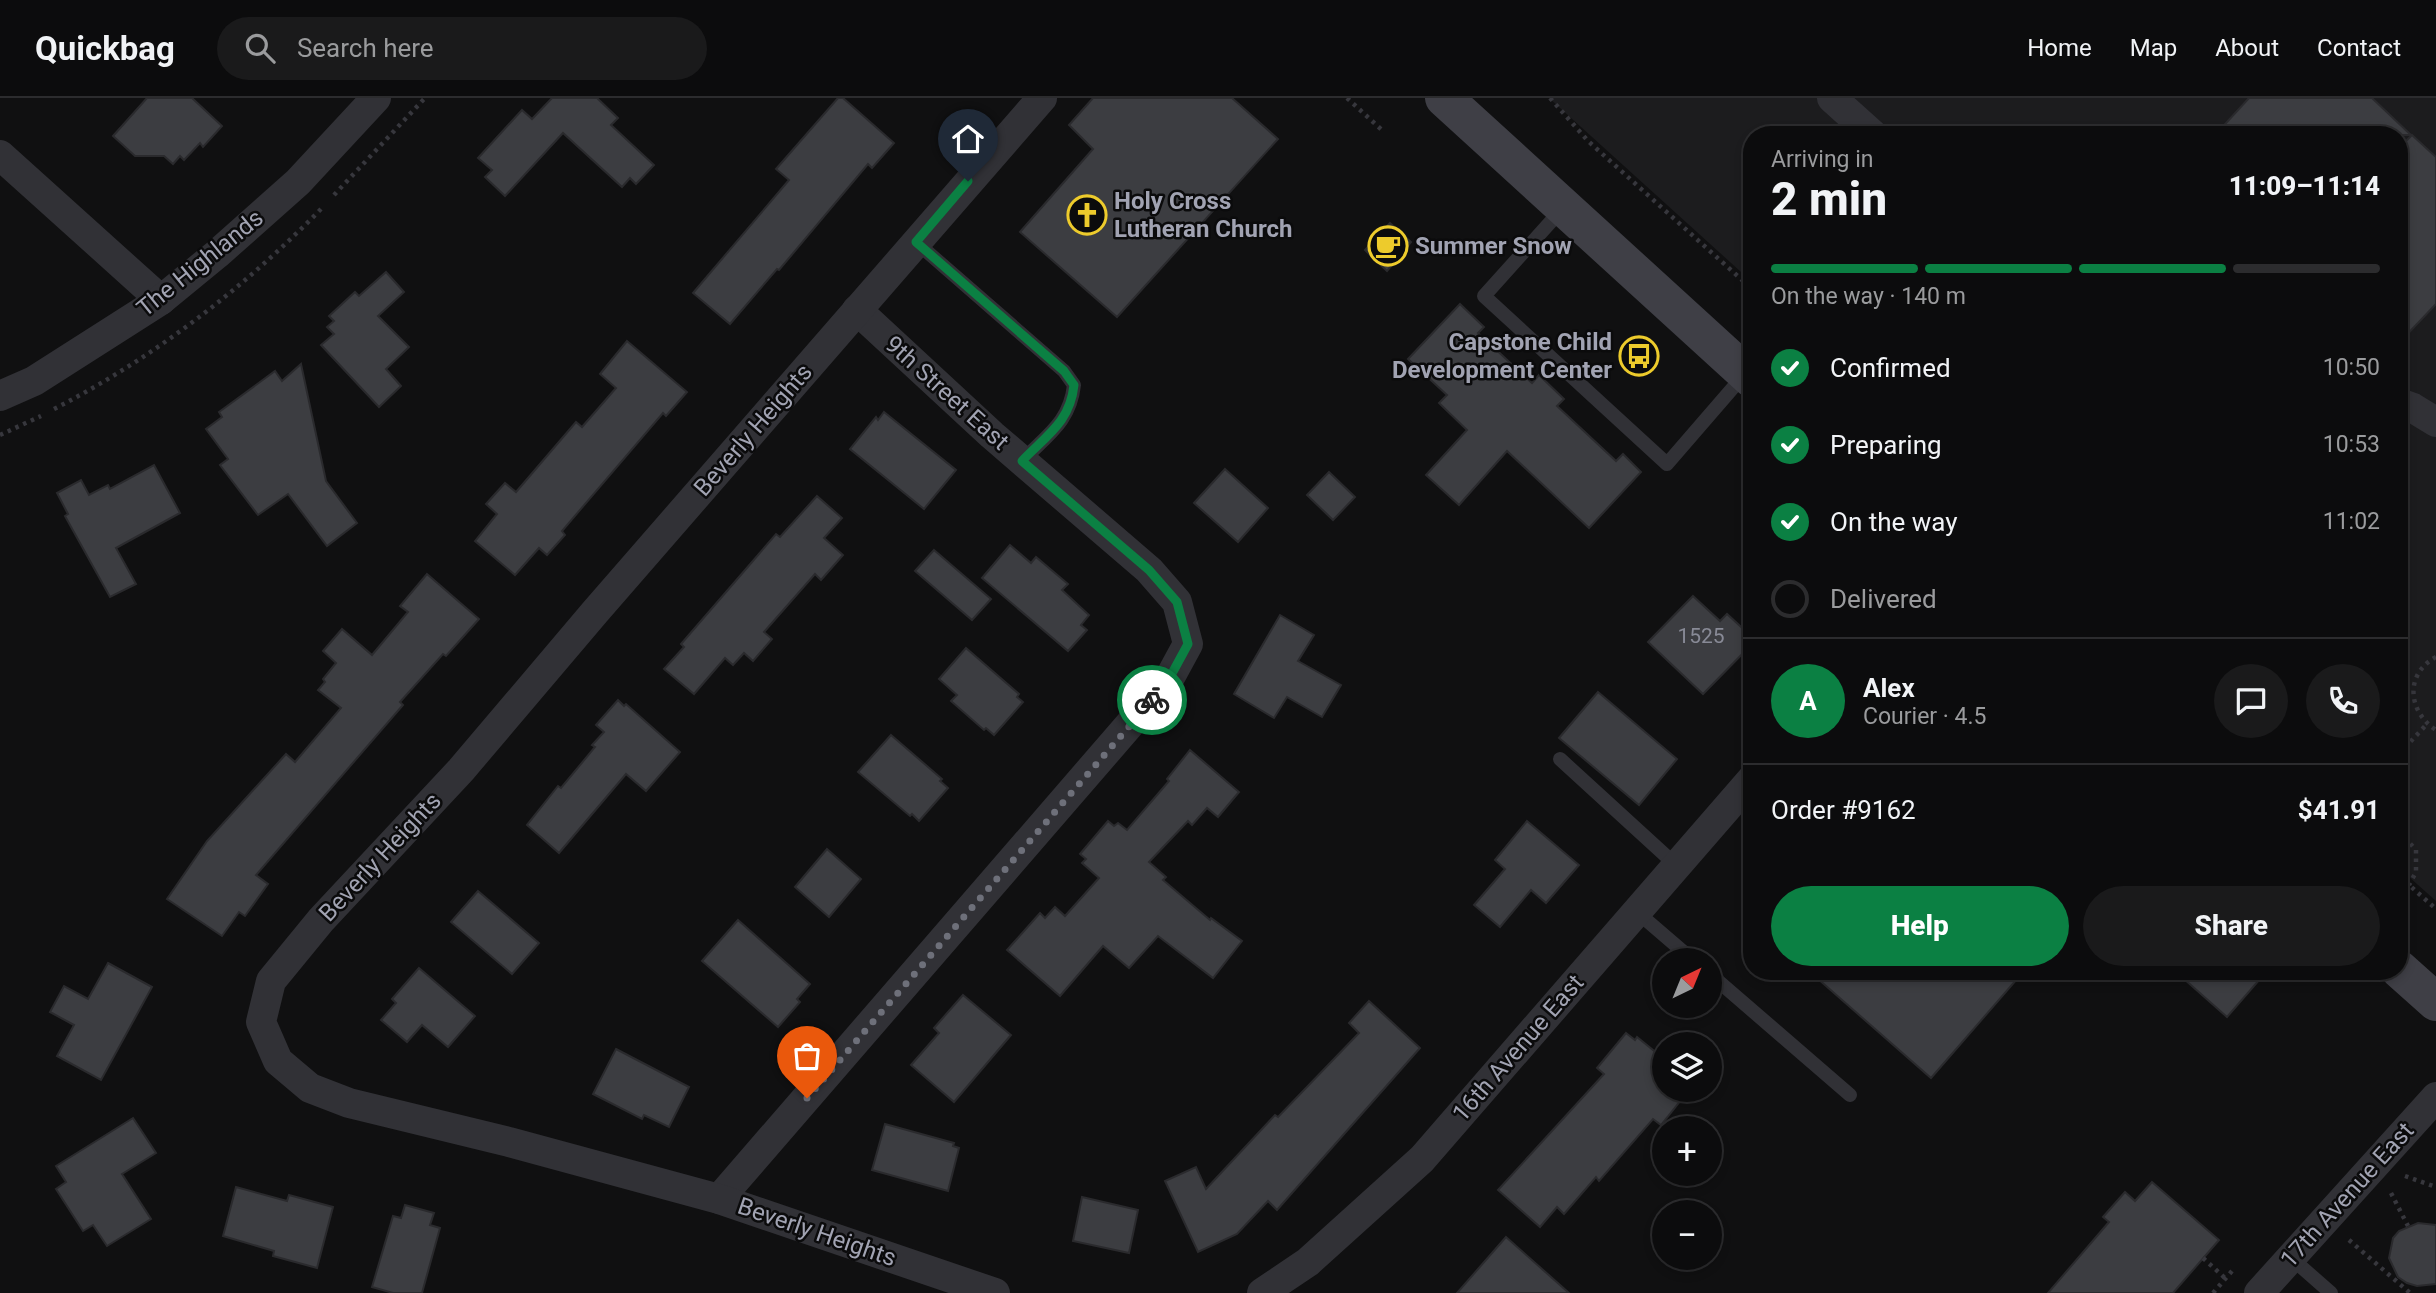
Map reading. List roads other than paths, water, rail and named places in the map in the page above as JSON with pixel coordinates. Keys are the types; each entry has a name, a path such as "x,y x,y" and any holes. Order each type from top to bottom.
{"main road":[{"path":"1444,98 1743,372"},
{"path":"2408,977 2436,1003"}],"street":[{"name":"The Highlands","path":"0,396 34,381 161,300 218,254 298,181 376,98"},
{"name":"Beverly Heights","path":"995,1293 719,1199 509,1142 349,1103 310,1088 278,1061 261,1022 271,981 321,920 461,770 1042,98"},
{"path":"1832,98 1863,126"},
{"path":"0,155 161,300"},
{"name":"9th Street East","path":"719,1199 1169,679 1188,644 1177,602 1149,570 1022,461 857,310"},
{"path":"2408,406 2436,422"},
{"name":"16th Avenue East","path":"1262,1293 1308,1262 1422,1159 1743,789"},
{"name":"17th Avenue East","path":"2246,1289 2290,1257 2436,1097"}],"lane":[{"path":"1563,207 1484,296 1667,464 1743,383"},
{"path":"916,242 1064,371 1074,385 1072,405 1063,419 1022,461"},
{"path":"1560,760 1677,866"},
{"path":"1637,912 1679,948"},
{"path":"1722,985 1850,1095"},
{"path":"2290,1257 2331,1293"}],"place":[{"name":"Holy Cross Lutheran Church","path":"1087,215"},
{"name":"Summer Snow","path":"1388,246"},
{"name":"Capstone Child Development Center","path":"1639,356"}]}
